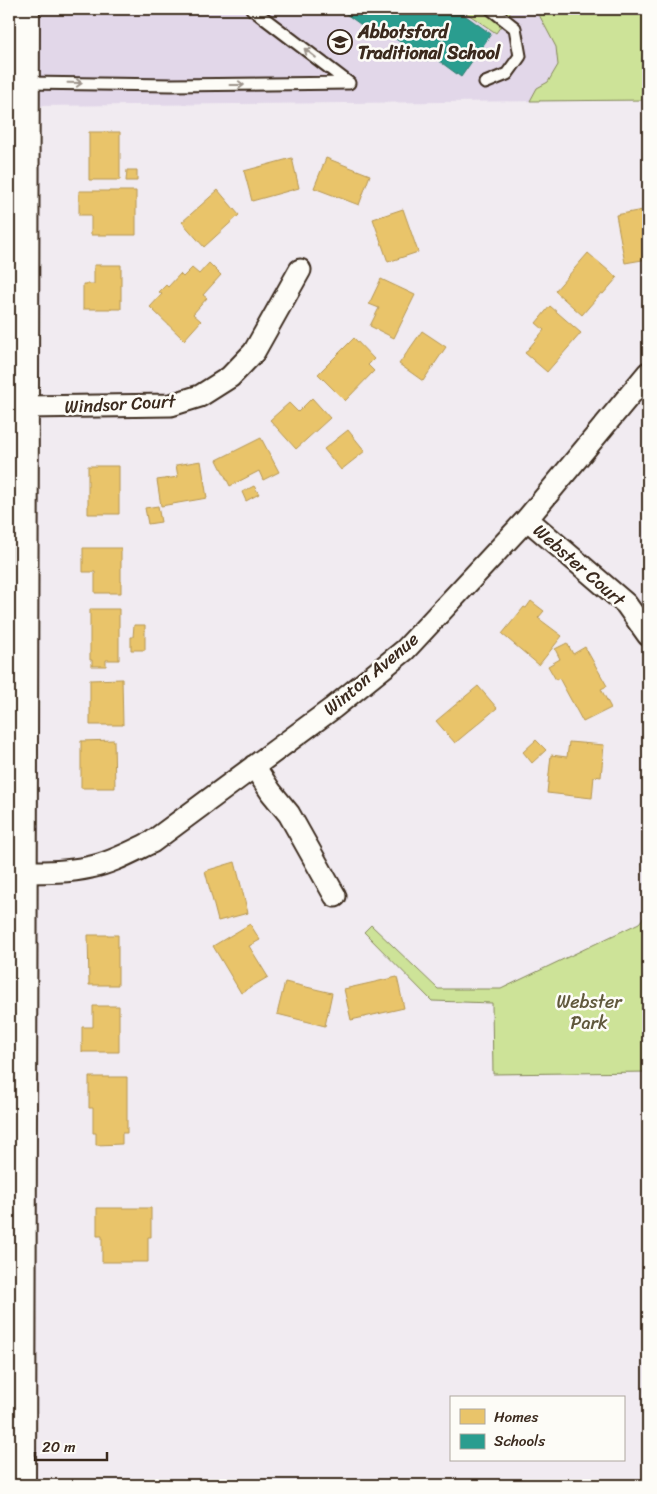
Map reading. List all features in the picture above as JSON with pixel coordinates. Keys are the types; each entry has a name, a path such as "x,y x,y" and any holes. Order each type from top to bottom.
{"street":[{"path":"22,1485 16,1360 16,871 23,422 26,9"},
{"name":"Windsor Court","path":"23,422 171,405 200,396 230,378 254,352 300,270"},
{"name":"Winton Avenue","path":"16,871 57,872 91,867 122,856 152,842 333,708 405,650 527,519 648,373"},
{"name":"Webster Court","path":"527,519 626,604 648,635"},
{"path":"254,766 271,792 289,814 335,896"}],"lane":[{"path":"26,82 172,85 349,83 252,9"},
{"path":"485,83 507,74 520,56 515,28 491,9"}],"shaded area":[{"name":"Abbotsford Traditional School","path":"33,9 648,9 648,100 32,106"}],"green space":[{"path":"463,9 513,9 496,33"},
{"path":"536,9 648,9 648,100 530,101 537,88 548,82 558,65 556,47"},
{"name":"Webster Park","path":"644,917 648,918 648,1072 493,1074 492,1003 432,1001 364,932 371,925 438,989 501,989 639,923"}],"building: Homes":[{"path":"89,132 120,132 120,180 89,180"},
{"path":"292,158 299,188 252,201 244,171"},
{"path":"326,158 370,175 359,205 314,188"},
{"path":"127,170 137,170 137,181 126,181"},
{"path":"218,190 239,215 204,247 182,222"},
{"path":"79,191 136,191 136,235 91,235 91,215 79,215"},
{"path":"403,209 418,252 388,262 373,219"},
{"path":"648,209 648,259 625,263 616,215"},
{"path":"588,253 617,278 582,315 555,291"},
{"path":"209,263 221,275 203,295 207,298 193,314 201,321 184,340 150,307 162,294 159,292 166,285 168,287 180,274 183,277 192,268 199,274"},
{"path":"94,265 121,265 121,309 83,309 83,284 94,284"},
{"path":"381,279 415,295 394,338 370,326 379,308 369,304"},
{"path":"550,306 581,333 547,372 525,353 544,330 536,323"},
{"path":"422,331 446,347 423,381 399,364"},
{"path":"354,338 374,359 368,365 374,371 345,401 318,374"},
{"path":"312,398 330,418 296,449 270,420 289,403 298,412"},
{"path":"348,430 365,451 341,470 324,449"},
{"path":"261,438 279,472 263,480 259,471 230,486 217,460"},
{"path":"201,461 207,498 161,506 157,480 178,477 176,465"},
{"path":"88,466 119,466 119,514 88,514"},
{"path":"254,486 259,494 246,501 242,492"},
{"path":"158,506 161,522 148,524 145,508"},
{"path":"83,548 121,548 121,593 95,593 95,572 83,572"},
{"path":"531,601 544,611 538,618 562,636 539,665 502,634"},
{"path":"90,609 119,609 119,660 106,660 106,666 92,666 92,660 90,660"},
{"path":"134,625 145,625 145,650 131,650 131,637 133,637"},
{"path":"567,643 573,654 585,647 607,686 601,689 611,708 583,722 559,678 556,680 548,666 560,659 555,649"},
{"path":"122,679 123,725 90,725 90,680"},
{"path":"478,686 497,708 455,743 436,721"},
{"path":"114,740 115,788 81,788 81,741"},
{"path":"536,740 546,750 532,763 523,752"},
{"path":"569,742 604,745 601,777 594,776 592,798 547,793 551,755 567,757"},
{"path":"235,862 248,913 218,921 205,871"},
{"path":"250,924 260,940 249,946 268,977 241,993 213,946"},
{"path":"88,935 118,935 118,985 89,985"},
{"path":"397,977 404,1008 351,1020 344,989"},
{"path":"285,982 332,993 325,1026 277,1014"},
{"path":"93,1006 119,1006 119,1052 82,1052 82,1027 93,1027"},
{"path":"89,1077 127,1077 127,1133 122,1133 122,1144 96,1145 96,1133 93,1133 93,1108 89,1108"},
{"path":"97,1208 151,1208 151,1237 148,1237 148,1262 102,1262 102,1236 97,1236"}],"building: Schools":[{"path":"339,9 460,9 459,11 491,34 461,77 431,55 427,61 386,32 381,39"}],"place":[{"name":"Abbotsford Traditional School","path":"340,42"}]}
